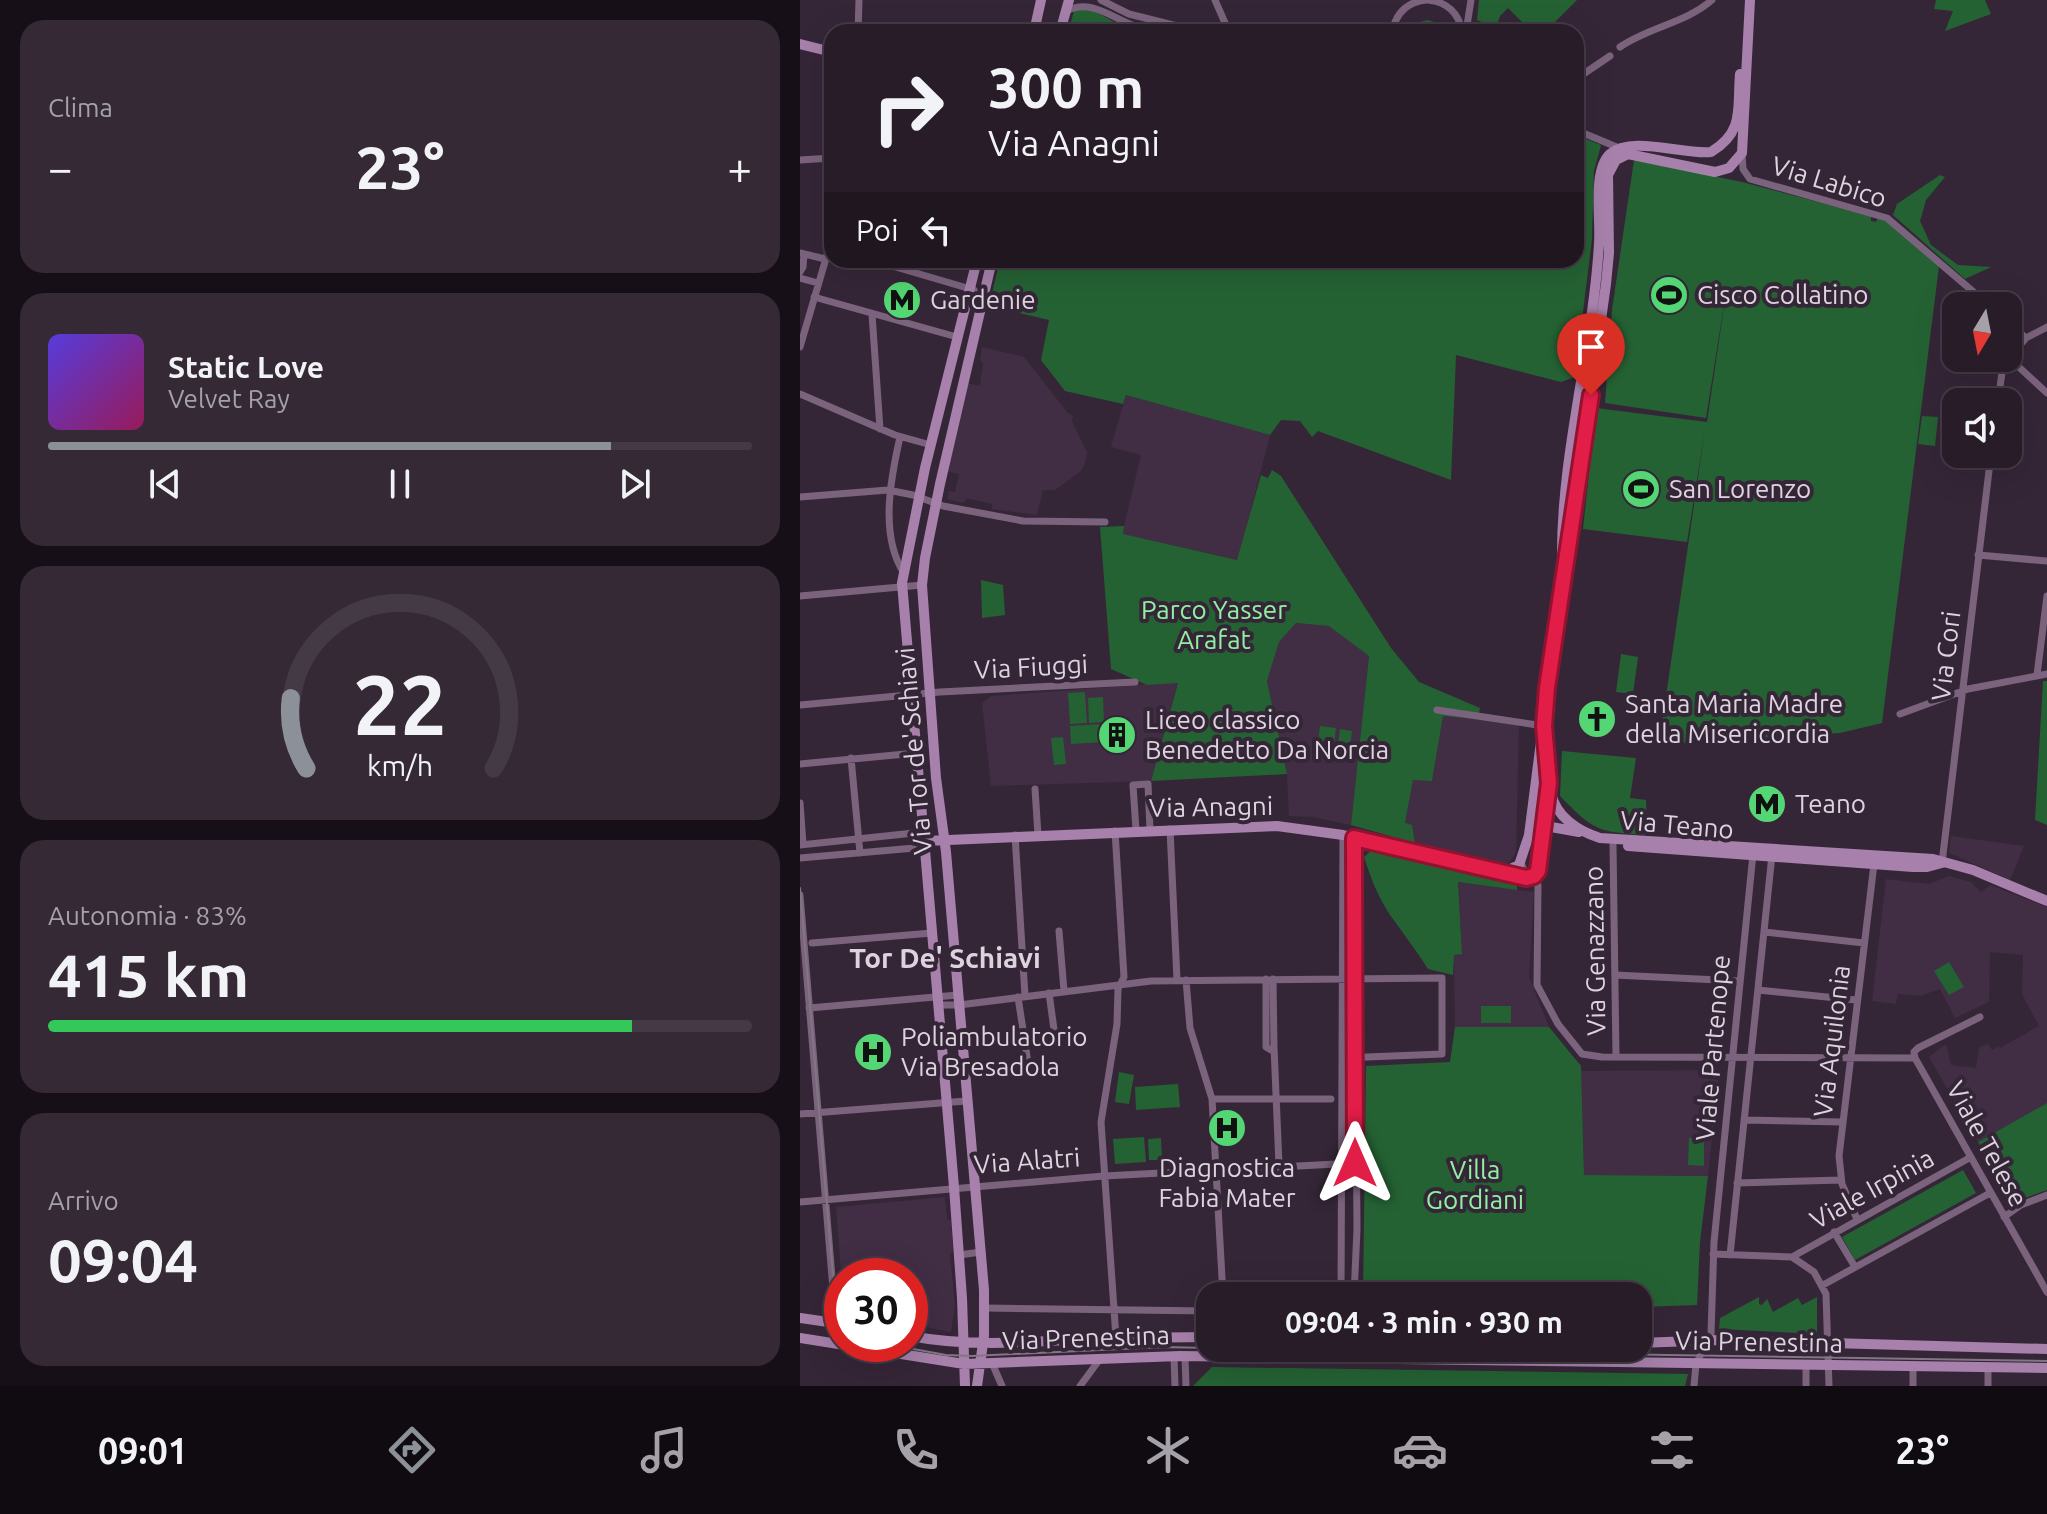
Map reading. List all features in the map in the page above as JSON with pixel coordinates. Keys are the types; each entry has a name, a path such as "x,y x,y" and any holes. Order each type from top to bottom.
{"main road":[{"path":"1036,24 1041,0"},
{"path":"1062,24 1069,0"},
{"path":"1494,871 1508,870 1521,862 1529,835 1562,578 1573,524 1606,284 1610,168 1617,158 1628,154 1711,172 1733,165 1742,153 1750,0"},
{"path":"1562,578 1564,510 1599,245 1600,172 1608,156 1619,148 1711,152 1725,144 1736,124 1748,24"},
{"path":"800,44 824,50"},
{"path":"1725,144 1735,145 1742,153"},
{"path":"1711,152 1710,164 1720,171"},
{"name":"Via Tor de' Schiavi","path":"965,1386 954,1187 902,587 919,497 975,268"},
{"name":"Via Tor de' Schiavi","path":"977,1386 985,1308 922,585 936,503 990,268"},
{"path":"1534,876 1538,871 1549,783 1544,726"},
{"name":"Via Teano","path":"1549,783 1553,803 1559,812 1585,833 1613,844 1704,847"},
{"path":"1529,835 1537,826 1545,825 1585,833"},
{"name":"Via Anagni","path":"925,841 1277,826 1349,837 1526,878 1534,876"},
{"path":"1542,844 1553,831 1568,829"},
{"name":"Via Teano","path":"1600,838 1914,862"},
{"name":"Via Teano","path":"1775,852 1874,864 1933,859 1973,870 2047,901"},
{"path":"800,1318 824,1322"},
{"name":"Via Prenestina","path":"928,1338 982,1344 1196,1337"},
{"name":"Via Prenestina","path":"800,1338 824,1341"},
{"name":"Via Prenestina","path":"1652,1342 1709,1340 2045,1346"},
{"name":"Via Prenestina","path":"928,1358 964,1364 1180,1356 2047,1368"}],"street":[{"path":"858,24 859,0"},
{"path":"1101,0 1129,14 1169,24"},
{"path":"1215,0 1226,24"},
{"path":"1394,23 1410,2 1427,0 1440,2 1451,9 1461,24"},
{"path":"1466,24 1471,0"},
{"path":"1620,47 1655,28 1694,13 1712,0"},
{"path":"1065,13 1073,5 1090,4 1131,24"},
{"path":"1584,74 1610,56"},
{"path":"1584,133 1619,148"},
{"name":"Via Labico","path":"1742,153 1743,169 1750,179 1887,218 1974,292"},
{"path":"800,160 824,158"},
{"path":"818,283 800,275 802,253 824,259"},
{"path":"800,347 824,262"},
{"path":"900,268 969,288 982,302"},
{"path":"814,297 957,337"},
{"path":"872,314 880,429"},
{"path":"2022,343 2047,327"},
{"path":"2022,334 2026,338"},
{"path":"2022,370 2047,393"},
{"path":"800,394 900,437 931,445"},
{"name":"Via Tor de' Schiavi","path":"900,437 888,490 897,562 904,573"},
{"name":"Via Cori","path":"1942,863 1989,468"},
{"path":"800,497 888,490 1023,521 1105,522"},
{"path":"893,540 909,548"},
{"path":"1978,555 2047,561"},
{"path":"800,596 922,585"},
{"path":"2037,675 2047,596"},
{"path":"1900,714 1961,691 2047,674"},
{"name":"Via Fiuggi","path":"800,705 940,692 1135,682"},
{"path":"1437,710 1544,726"},
{"path":"800,764 916,753"},
{"path":"851,758 860,853"},
{"path":"1136,830 1133,785 1148,784 1150,830"},
{"path":"1035,789 1038,835"},
{"path":"800,803 802,844 914,833 925,841 915,848 802,858"},
{"path":"1170,829 1181,980 1190,1028 1212,1099 1222,1282"},
{"path":"1115,831 1124,977 1118,989 1117,1024 1102,1105 1103,1171 1116,1338"},
{"path":"1015,835 1028,1063"},
{"path":"1349,837 1355,978 1357,1229 1354,1282"},
{"path":"1342,1282 1342,978 1349,837"},
{"name":"Via Genazzano","path":"1613,844 1616,1057"},
{"name":"Viale Partenope","path":"1709,1340 1717,1203 1753,850"},
{"name":"Viale Partenope","path":"1730,1255 1775,852"},
{"path":"1521,862 1524,871 1534,876 1539,889 1536,981 1543,1000 1558,1024 1582,1054 1616,1057 1915,1058 1917,1048 1980,1017"},
{"name":"Via Aquilonia","path":"1857,1219 1841,1180 1839,1156 1874,864"},
{"path":"800,895 804,986 809,1008 830,1258"},
{"path":"1059,931 1064,991"},
{"path":"1765,932 1864,943"},
{"path":"812,943 932,933"},
{"path":"1615,975 1739,981"},
{"path":"809,1008 1022,997 1122,983 1181,980 1442,978 1442,1054 1342,1058"},
{"path":"1270,979 1279,1165"},
{"path":"1758,990 1856,1000"},
{"path":"1049,993 1056,1044"},
{"name":"Viale Telese","path":"1915,1058 2047,1292"},
{"path":"1212,1099 1331,1099"},
{"path":"800,1114 966,1101"},
{"path":"1744,1120 1842,1122"},
{"name":"Viale Irpinia","path":"1792,1257 1971,1157"},
{"path":"1216,1168 1355,1163"},
{"name":"Via Alatri","path":"800,1202 1103,1171 1216,1168"},
{"path":"1737,1183 1841,1180"},
{"path":"1823,1285 1990,1193"},
{"path":"2004,1217 2021,1205 2047,1195"},
{"path":"1717,1203 1725,1208 1735,1203"},
{"path":"1834,1232 1855,1267"},
{"path":"959,1255 981,1252"},
{"path":"1713,1254 1792,1257 1809,1266 1826,1294 1829,1386"},
{"name":"Via Prenestina","path":"985,1308 1196,1311"},
{"path":"1694,1386 1696,1364 1709,1340"},
{"path":"1175,1386 1180,1356"},
{"path":"1180,1356 1186,1386"},
{"path":"1080,1386 1101,1358"},
{"path":"992,1363 1002,1386"},
{"path":"1806,1365 1806,1386"},
{"path":"1913,1366 1913,1386"},
{"path":"1988,1368 1988,1386"}],"shaded area":[{"path":"982,347 1024,357 1073,416 1072,421 1087,452 1080,472 1055,490 1043,490 1037,515 992,509 992,504 967,498 963,503 947,499 949,491 955,492 959,474 945,471 966,383 980,386"},
{"path":"1126,395 1270,435 1238,560 1122,534 1141,455 1111,447"},
{"path":"1296,623 1330,626 1369,655 1351,825 1313,817 1289,816 1287,774 1267,681 1279,642"},
{"path":"1178,682 1151,781 991,786 982,703 991,696"},
{"path":"1443,715 1519,724 1516,852 1510,862 1491,862 1415,843 1412,826 1405,824 1413,779 1432,781"},
{"path":"1951,836 2024,846 2010,880 1949,853"},
{"path":"1949,876 1971,882 1981,892 1990,885 2047,907 2047,1103 1978,1142 1929,1057 1946,1044 1951,1065 1976,1068 1979,1047 1988,1044 1992,1050 2000,1048 2039,1026 2022,994 2023,955 1990,952 1989,1002 1955,1018 1940,989 1920,996 1898,994 1896,1004 1872,1001 1886,879 1929,884"},
{"path":"1458,882 1534,892 1529,977 1549,1027 1455,1027 1454,954 1462,954"},
{"path":"1719,1070 1708,1176 1584,1175 1581,1071"},
{"path":"945,1197 947,1219 951,1220 953,1251 950,1254 955,1306 951,1332 928,1328 928,1258 840,1258 836,1207"}],"green space":[{"path":"1479,0 1577,0 1553,24 1524,24 1508,8 1497,24 1477,20"},
{"path":"1936,0 1985,0 1991,14 1945,31 1953,11 1934,9"},
{"path":"1089,8 1118,24 1070,24 1074,11"},
{"path":"1428,20 1437,24 1419,24"},
{"path":"1584,138 1601,145 1594,171 1592,239 1575,377 1561,382 1456,355 1451,480 1318,431 1312,437 1300,421 1281,420 1270,435 1126,395 1123,404 1065,391 1041,360 1049,320 1011,311 992,293 998,268 1584,268"},
{"path":"1634,160 1742,182 1871,216 1871,221 1876,222 1878,218 1888,222 1939,266 1882,723 1840,733 1659,744 1705,430 1687,542 1583,529 1596,408 1707,422 1728,280 1706,418 1605,403 1612,310"},
{"path":"1940,175 1945,177 1926,200 1920,221 1931,245 1958,265 1991,267 1965,279 1893,215 1897,204"},
{"path":"1922,416 1938,417 1935,446 1918,444"},
{"name":"Parco Yasser Arafat","path":"1272,470 1281,476 1391,648 1419,682 1480,708 1478,719 1443,716 1432,781 1413,780 1405,823 1412,825 1415,843 1351,825 1369,656 1329,626 1296,623 1279,642 1267,681 1287,774 1151,781 1178,683 1147,685 1111,669 1100,527 1124,526 1123,534 1237,560 1261,475 1268,478"},
{"path":"981,580 1003,585 1005,615 982,618"},
{"path":"1621,654 1638,657 1633,694 1616,692"},
{"path":"2043,681 2047,681 2047,825 2035,820"},
{"path":"1085,692 1087,723 1070,724 1068,693"},
{"path":"1103,697 1104,722 1089,723 1088,698"},
{"path":"1103,724 1104,742 1071,744 1070,726"},
{"path":"1320,726 1336,728 1333,753 1317,751"},
{"path":"1340,729 1352,731 1349,754 1337,753"},
{"path":"1063,737 1066,764 1054,765 1051,738"},
{"path":"1562,751 1636,758 1630,798 1646,800 1647,835 1598,828 1571,808 1560,796"},
{"path":"1373,849 1517,884 1517,890 1458,882 1462,954 1454,955 1453,975 1428,969 1378,894 1364,857"},
{"path":"1949,962 1964,987 1949,995 1934,971"},
{"path":"1481,1006 1511,1006 1511,1023 1481,1023"},
{"name":"Villa Gordiani","path":"1455,1027 1549,1027 1581,1066 1584,1175 1708,1176 1697,1305 1652,1307 1652,1282 1363,1282 1366,1066 1450,1062"},
{"path":"1119,1072 1134,1075 1129,1104 1115,1102"},
{"path":"1178,1084 1180,1107 1136,1110 1135,1087"},
{"path":"2047,1103 2047,1190 2011,1203 1978,1142"},
{"path":"1144,1137 1146,1162 1115,1164 1113,1139"},
{"path":"1161,1138 1162,1160 1149,1160 1148,1139"},
{"path":"1689,1138 1704,1138 1704,1166 1688,1165"},
{"path":"1963,1170 1976,1193 1855,1260 1842,1237"},
{"path":"1759,1297 1759,1304 1762,1305 1767,1299 1773,1312 1798,1298 1802,1305 1817,1297 1817,1334 1719,1329 1720,1318"},
{"path":"1212,1367 1688,1374 1685,1386 1193,1386"}],"tram line":[{"path":"800,888 832,1258"},
{"path":"928,1352 972,1356 1196,1348"},
{"path":"1652,1355 2047,1361"}],"place":[{"name":"Cisco Collatino","path":"1669,295"},
{"name":"Gardenie","path":"902,300"},
{"name":"San Lorenzo","path":"1641,489"},
{"name":"Santa Maria Madre della Misericordia","path":"1597,719"},
{"name":"Liceo classico Benedetto Da Norcia","path":"1117,735"},
{"name":"Teano","path":"1767,804"},
{"name":"Poliambulatorio Via Bresadola","path":"873,1052"},
{"name":"Diagnostica Fabia Mater","path":"1227,1128"}],"district":[{"name":"Tor De' Schiavi","path":"945,958"}],"route":[{"path":"1355,1163 1354,838 1526,878 1538,871 1549,783 1544,726 1547,688 1591,395"}]}
